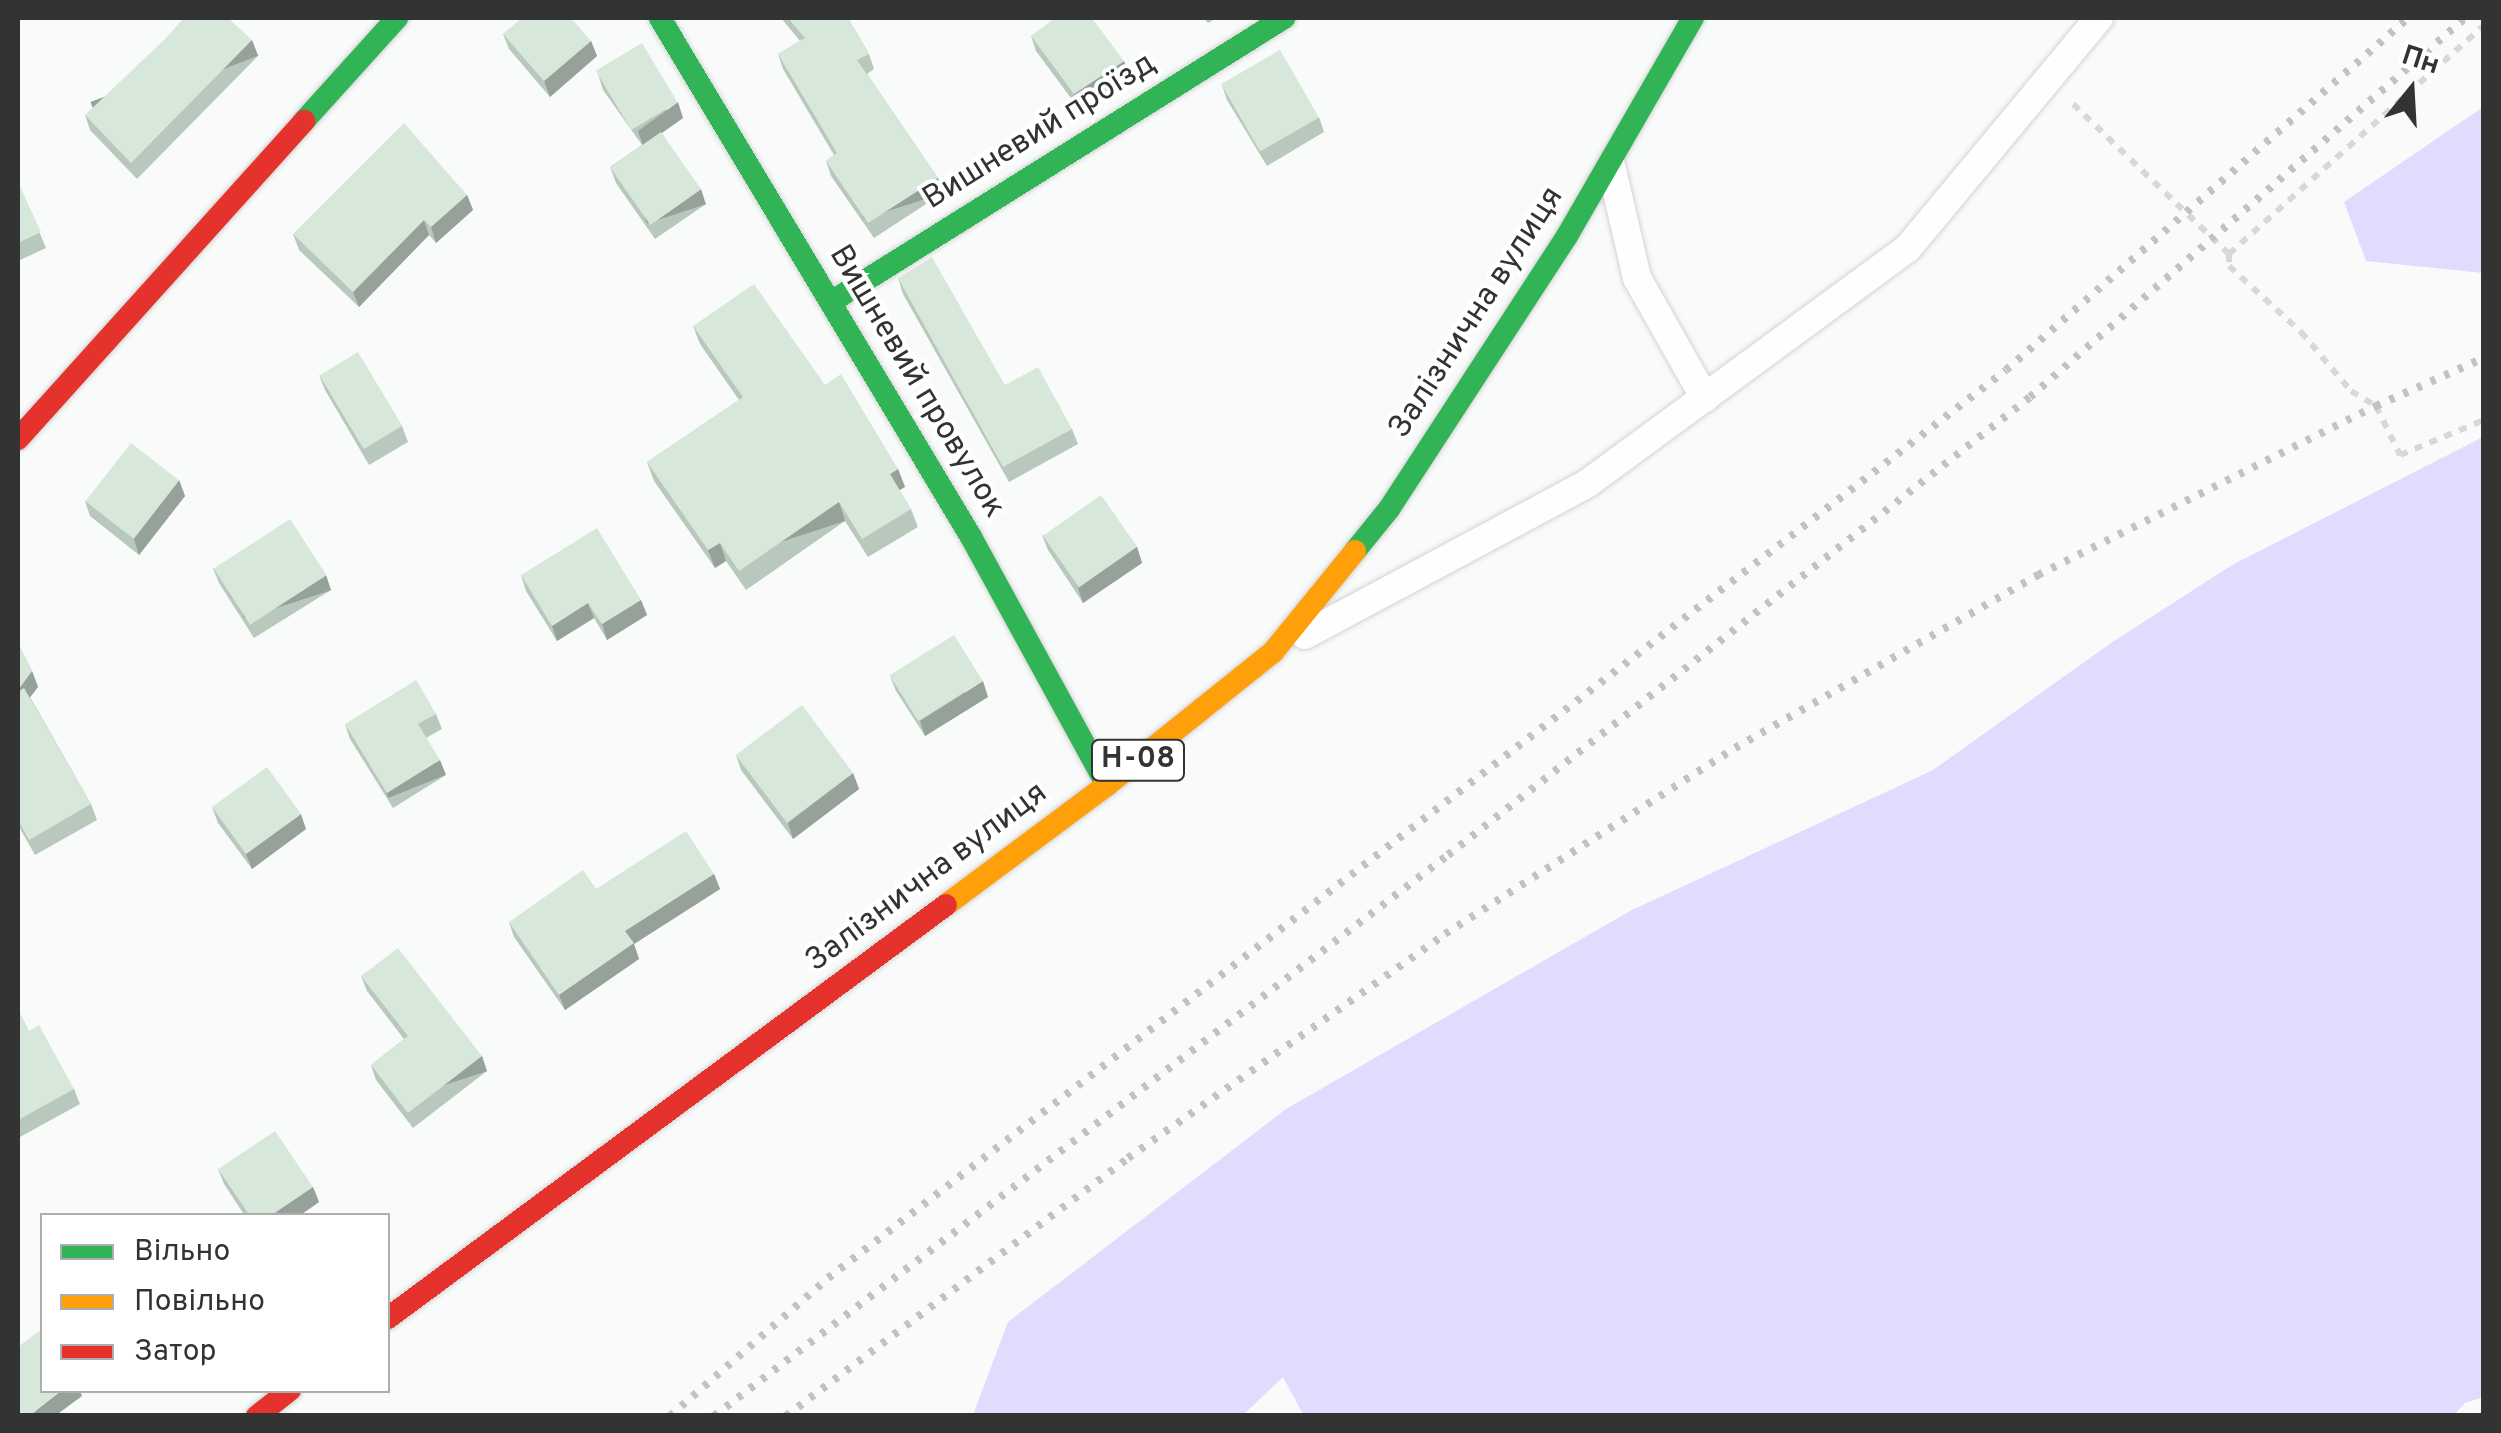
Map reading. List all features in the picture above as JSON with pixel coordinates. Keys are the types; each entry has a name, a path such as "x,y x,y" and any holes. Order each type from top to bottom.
{"street":[{"path":"18,439 398,18"},
{"name":"Вишневий провулок","path":"660,18 971,537 1107,785"},
{"name":"Вишневий проїзд","path":"831,302 1284,18"},
{"name":"Залізнична вулиця","path":"390,1317 1107,785 1273,652 1389,509 1567,236 1693,18"},
{"path":"257,1416 286,1393"}],"lane":[{"path":"1273,652 1588,483 1908,248 2099,18"},
{"path":"1610,162 1637,278 1706,398"}],"path":[{"path":"2484,25 2229,254 2229,266 2301,332 2351,391 2376,406 2400,455 2484,420"},
{"path":"2050,81 2197,228 2229,254"}],"shaded area":[{"path":"2483,107 2483,273 2366,261 2344,202"},
{"path":"2483,437 2484,1397 2465,1403 2454,1415 1304,1416 1283,1377 1243,1415 973,1415 1008,1322 1286,1109 1630,911 1933,770 2111,643 2232,565"}],"building":[{"path":"184,18 228,18 252,40 131,163 85,115"},
{"path":"522,18 571,18 591,41 544,81 503,34"},
{"path":"788,18 848,18 869,54 857,60 938,178 868,223 826,161 837,153 778,54 805,38"},
{"path":"1055,18 1092,18 1124,61 1074,94 1031,36"},
{"path":"642,43 678,102 631,130 596,71"},
{"path":"1280,50 1319,118 1260,152 1221,84"},
{"path":"404,123 467,195 431,227 424,220 353,292 293,234"},
{"path":"661,132 701,189 650,225 610,168"},
{"path":"18,182 41,232 18,243"},
{"path":"932,257 1005,385 1038,367 1072,429 1003,467 898,278"},
{"path":"754,284 825,385 841,374 898,469 890,474 911,509 862,539 839,502 739,571 720,543 708,550 647,462 743,397 693,326"},
{"path":"358,352 402,426 364,449 319,375"},
{"path":"131,443 179,481 134,539 85,501"},
{"path":"1101,495 1137,547 1079,587 1043,536"},
{"path":"290,519 326,575 250,625 214,569"},
{"path":"597,528 641,600 602,624 588,603 552,626 521,575"},
{"path":"954,635 983,681 918,721 890,675"},
{"path":"18,643 32,671 18,690"},
{"path":"416,680 436,714 418,724 440,760 387,793 345,724"},
{"path":"24,688 91,804 29,840 18,820 18,692"},
{"path":"802,705 853,773 787,823 736,755"},
{"path":"267,767 301,814 246,854 212,807"},
{"path":"686,831 714,874 625,931 634,943 559,995 509,922 583,870 596,889"},
{"path":"398,948 482,1056 408,1113 371,1065 408,1036 361,976"},
{"path":"18,1010 29,1031 39,1025 74,1089 18,1120"},
{"path":"275,1131 313,1187 274,1213 248,1213 218,1169"},
{"path":"39,1331 40,1393 58,1393 29,1416 18,1416 18,1347"}],"railway":[{"path":"670,1416 828,1278 2006,370 2408,18"},
{"path":"714,1416 1448,855 2030,397 2465,18"},
{"path":"786,1416 1128,1158 1445,934 1735,748 2038,575 2376,406 2484,358"}],"traffic: fast":[{"path":"304,121 397,18"},
{"path":"660,18 971,537 1107,785"},
{"path":"831,302 1284,18"},
{"path":"1355,551 1389,509 1567,236 1693,18"}],"traffic: slow":[{"path":"946,905 1107,785 1273,652 1355,551"}],"traffic: jam":[{"path":"18,439 304,121"},
{"path":"390,1317 946,905"},
{"path":"257,1416 286,1393"}]}
